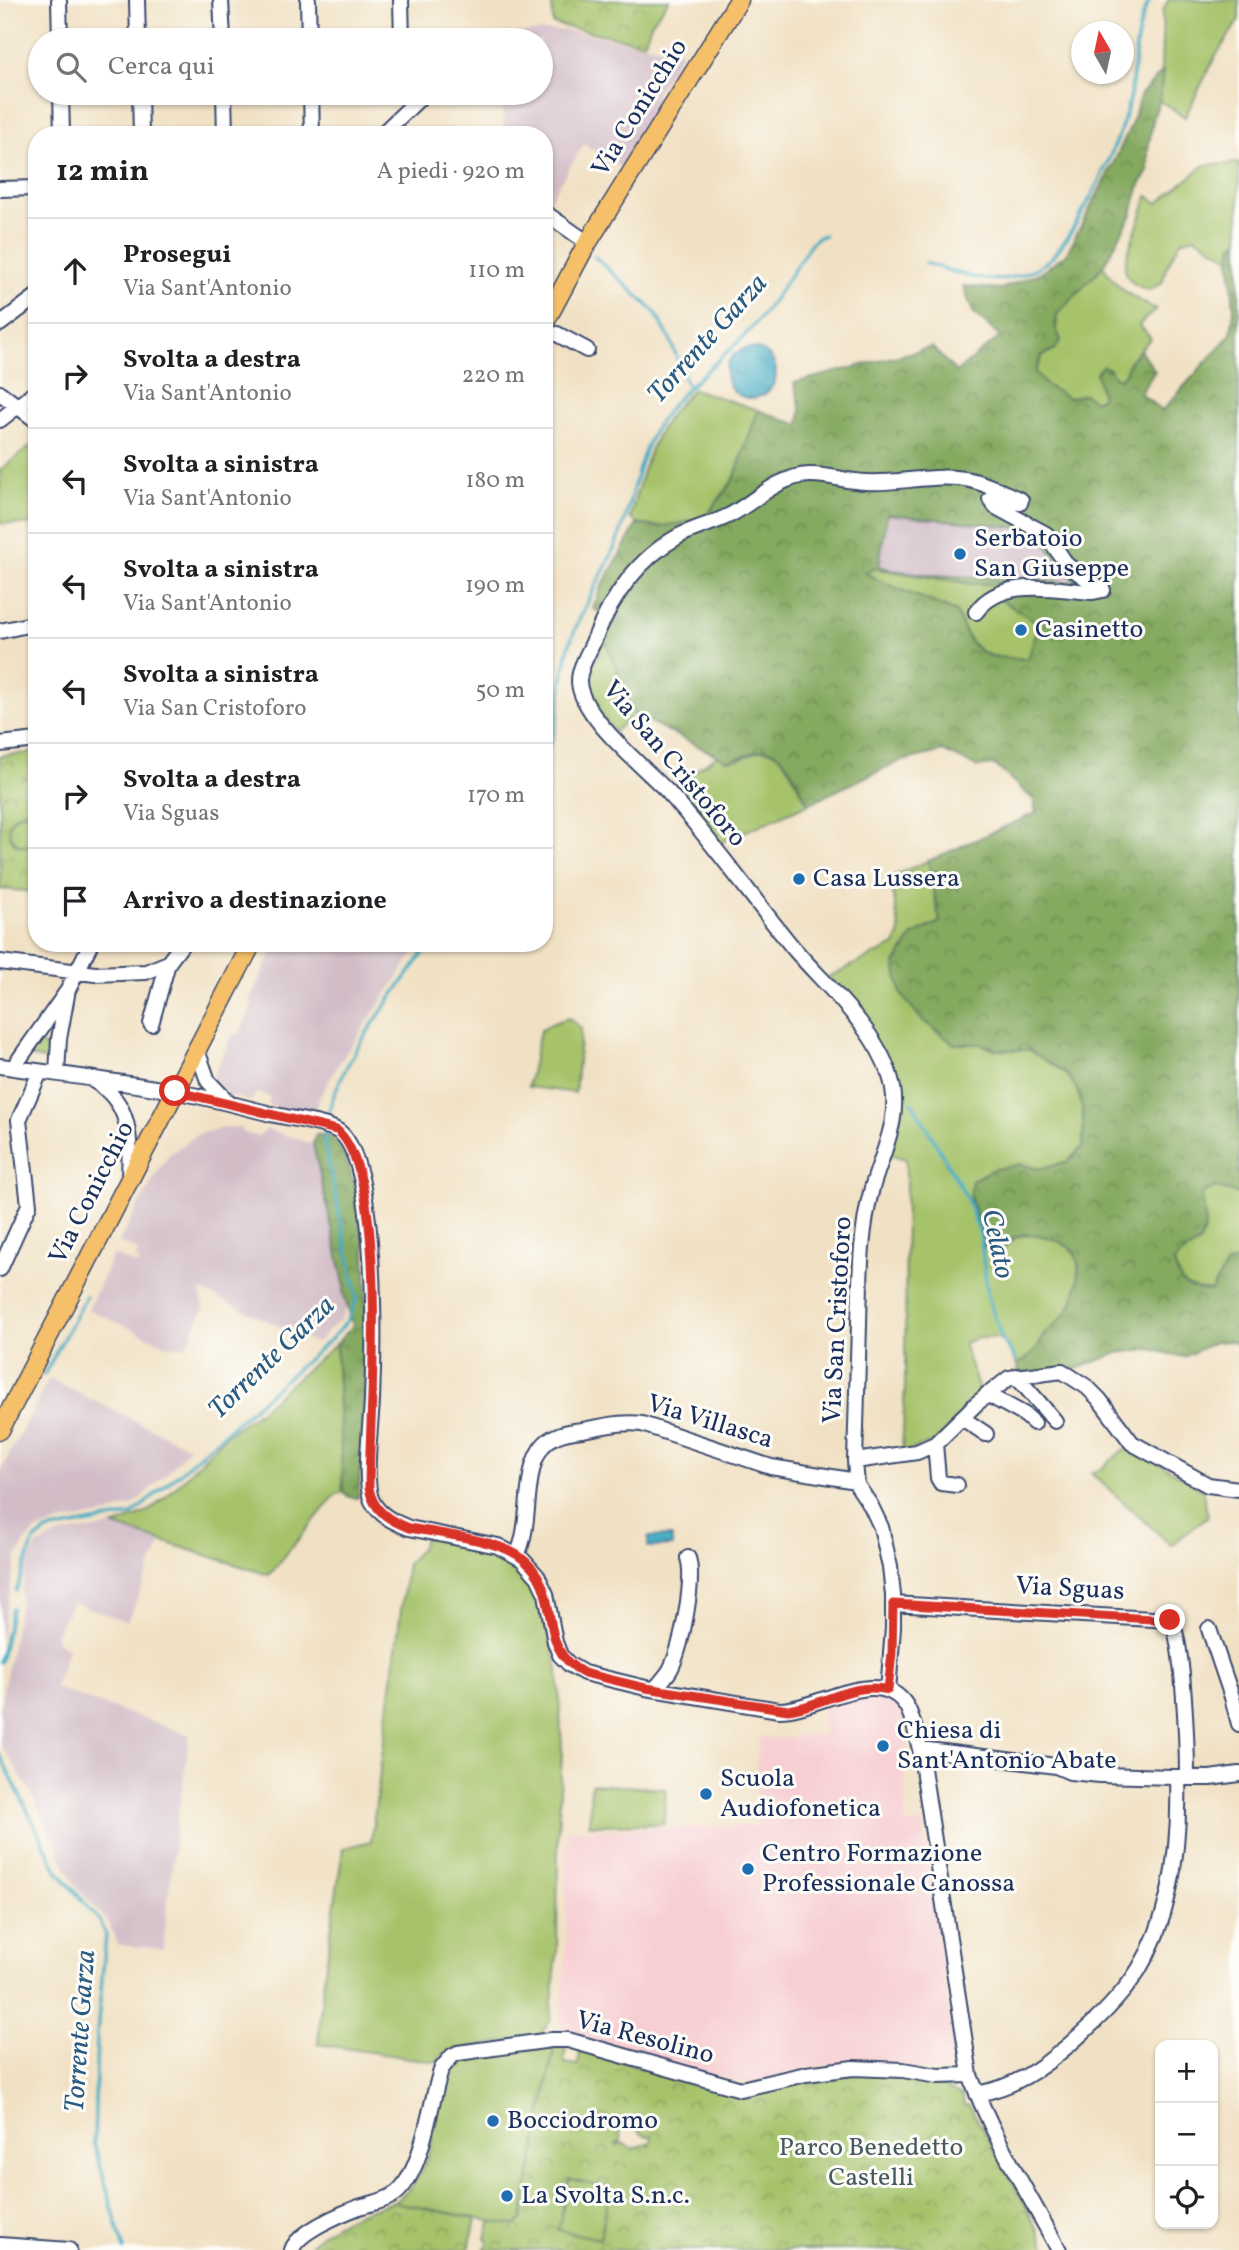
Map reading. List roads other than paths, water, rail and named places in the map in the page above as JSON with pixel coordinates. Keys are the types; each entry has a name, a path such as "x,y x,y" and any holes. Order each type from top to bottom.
{"main road":[{"name":"Via Conicchio","path":"553,325 588,243 739,0"},
{"name":"Via Conicchio","path":"0,1430 247,952"}],"street":[{"path":"59,0 60,28"},
{"path":"137,0 138,28"},
{"path":"222,0 223,28"},
{"path":"308,0 309,28"},
{"path":"401,0 402,28"},
{"path":"61,105 62,126"},
{"path":"140,105 141,126"},
{"path":"224,105 225,126"},
{"path":"311,105 312,126"},
{"path":"395,126 414,105"},
{"path":"0,189 28,188"},
{"path":"553,218 588,243"},
{"path":"0,324 28,303"},
{"path":"553,328 587,350"},
{"path":"0,393 28,414"},
{"path":"0,420 28,398"},
{"name":"Via San Cristoforo","path":"888,1690 893,1604 890,1567 881,1527 856,1481 855,1461 860,1272 872,1190 895,1118 895,1097 890,1074 878,1050 855,1017 795,950 668,793 598,720 583,698 579,683 581,672 606,614 619,590 640,565 680,536 729,516 785,480 810,474 850,482 942,477 975,481 1021,500 1020,503 990,499 996,507 1046,534 1067,565 1103,590 1093,592 1029,586 983,601 976,612"},
{"path":"0,631 28,625"},
{"path":"0,744 28,741"},
{"path":"87,952 68,990 7,1067 175,1091 337,1130 345,1139 355,1160 372,1244 373,1396 369,1488 372,1500 386,1518 409,1528 498,1546 517,1555 533,1570 541,1583 548,1600 557,1648 566,1661 584,1673 676,1692 788,1710 807,1707 852,1690 874,1688 888,1690 903,1701 908,1708 919,1749 970,2076 1059,2250"},
{"path":"151,1024 168,963 176,952"},
{"path":"0,962 78,972 146,972 168,963"},
{"path":"57,1073 59,1039 68,990"},
{"path":"197,1050 208,1081 230,1104"},
{"path":"0,1269 29,1205 19,1120 40,1072"},
{"path":"86,1077 109,1092 125,1113 131,1139 129,1178"},
{"path":"855,1461 917,1452 935,1444 987,1394 1009,1378 1062,1371 1087,1387 1099,1399 1132,1443 1208,1485 1239,1489"},
{"path":"1016,1376 1055,1422"},
{"path":"987,1394 1034,1423"},
{"path":"962,1418 986,1434"},
{"name":"Via Villasca","path":"517,1555 525,1536 533,1463 545,1442 566,1433 625,1423 642,1423 771,1467 856,1481"},
{"path":"935,1444 938,1478 941,1483 957,1485"},
{"path":"676,1692 672,1667 685,1615 692,1561"},
{"name":"Via Sguas","path":"893,1604 1170,1620 1175,1628 1186,1724 1183,1777"},
{"path":"1209,1629 1239,1724"},
{"path":"656,1688 672,1667"},
{"path":"919,1749 1056,1766 1070,1772 1210,1779 1239,1774"},
{"path":"977,2094 1017,2082 1044,2066 1099,2017 1139,1968 1160,1923 1174,1864 1183,1777"},
{"name":"Via Resolino","path":"292,2250 294,2243 309,2230 359,2207 381,2202 396,2193 418,2158 442,2068 458,2053 568,2040 741,2089 806,2074 844,2069 903,2070 939,2076 970,2076"},
{"path":"0,2245 69,2250"}],"water":[{"path":"751,348 769,355 776,373 769,391 751,398 733,391 726,373 733,355"},
{"path":"672,1536 672,1546 648,1547 648,1537"}],"waterway":[{"name":"Torrente Garza","path":"926,263 971,277 999,279 1027,272 1052,257 1085,208 1115,145 1130,95 1140,26 1150,0"},
{"name":"Torrente Garza","path":"553,736 570,643 619,537 640,464 658,424 681,395 748,332 773,301 809,246 816,238 825,235"},
{"path":"594,256 655,312 670,339 687,385"},
{"name":"Torrente Garza","path":"326,1122 343,1073 370,1028 424,952"},
{"name":"Celato","path":"912,1102 966,1196 980,1234 988,1297 1002,1339 1016,1360"},
{"name":"Torrente Garza","path":"16,1591 34,1541 47,1531 132,1515 332,1338 348,1320 357,1297 324,1141 325,1129"},
{"path":"44,1375 86,1296"},
{"name":"Torrente Garza","path":"0,1662 12,1608"},
{"name":"Torrente Garza","path":"0,1755 58,1872 100,1921 106,1935 97,2033 94,2143 124,2250"}],"place":[{"name":"Serbatoio San Giuseppe","path":"960,554"},
{"name":"Casinetto","path":"1021,630"},
{"name":"Casa Lussera","path":"799,879"},
{"name":"Chiesa di Sant'Antonio Abate","path":"883,1746"},
{"name":"Scuola Audiofonetica","path":"706,1794"},
{"name":"Centro Formazione Professionale Canossa","path":"748,1869"},
{"name":"Bocciodromo","path":"493,2121"},
{"name":"La Svolta S.n.c.","path":"507,2196"}],"park label":[{"name":"Parco Benedetto Castelli","path":"871,2163"}]}
